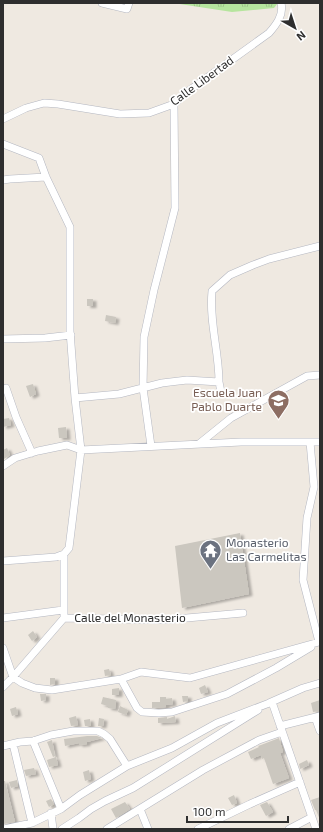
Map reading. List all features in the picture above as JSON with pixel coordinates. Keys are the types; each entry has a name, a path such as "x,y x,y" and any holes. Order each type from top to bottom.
{"street":[{"path":"102,3 127,9 129,3"},
{"name":"Calle Libertad","path":"3,119 26,108 44,103 120,114 149,113 174,104 187,92 268,34 279,21 282,7 281,3"},
{"path":"151,446 143,388 144,337 154,290 175,208 174,104"},
{"path":"3,144 39,158 46,177 70,227 71,335 74,398 81,450 69,548 64,554 56,557 3,561"},
{"path":"3,180 10,178 46,177"},
{"path":"220,392 219,367 210,305 212,291 230,275 253,265 269,259 320,246"},
{"path":"3,339 45,338 71,335"},
{"path":"200,443 231,418 307,376 320,376"},
{"path":"74,398 120,394 162,383 187,380 219,382"},
{"path":"6,388 16,417 32,453"},
{"path":"310,442 317,488 307,518 303,580 319,642"},
{"path":"3,466 15,458 68,445 81,450 200,443 320,442"},
{"path":"4,684 13,677 64,618 64,554"},
{"path":"3,618 63,610"},
{"name":"Calle del Monasterio","path":"64,618 164,620 243,613"},
{"path":"3,648 13,677 22,683 35,688 52,690 121,678 141,672 190,678 319,642"},
{"path":"121,678 137,708 142,712 172,712 227,694 276,668 319,642"},
{"path":"4,829 32,823 61,809 80,794 127,766 172,748 217,723 272,702 303,688 320,683"},
{"path":"272,702 316,829"},
{"path":"62,829 91,809 133,788 272,702"},
{"path":"107,829 203,770 281,729 317,717 320,731"},
{"path":"3,746 20,742 34,741 73,731 98,731 110,739 127,766"},
{"path":"34,741 61,809"},
{"path":"13,744 32,823"},
{"path":"198,829 300,782"},
{"path":"140,809 148,829"},
{"path":"51,813 53,829"},
{"path":"289,829 312,817"}],"green space":[{"path":"173,3 278,3 274,8 232,12"}],"building":[{"path":"87,299 93,299 93,306 87,306"},
{"path":"106,315 116,317 115,323 105,321"},
{"path":"33,384 36,394 30,397 26,386"},
{"path":"9,418 11,425 3,427 3,419"},
{"path":"66,427 67,438 59,438 58,428"},
{"path":"7,448 10,455 4,459 3,450"},
{"name":"Monasterio Las Carmelitas","path":"240,533 249,594 182,608 175,546"},
{"path":"33,631 37,637 32,641 28,635"},
{"path":"109,669 111,675 105,676 104,670"},
{"path":"50,678 55,678 55,684 50,685"},
{"path":"205,685 208,692 201,694 199,688"},
{"path":"119,688 119,695 112,695 112,689"},
{"path":"40,694 46,694 46,700 41,701"},
{"path":"182,696 188,696 188,701 183,702"},
{"path":"103,697 116,700 115,709 108,708 108,706 101,704"},
{"path":"160,697 166,697 166,699 172,698 173,704 166,705 166,707 152,708 152,702 160,702"},
{"path":"320,700 320,711 313,712 311,703"},
{"path":"120,706 128,710 126,715 118,712"},
{"path":"16,707 18,714 12,716 10,709"},
{"path":"76,716 78,725 71,726 69,718"},
{"path":"175,716 176,722 158,723 158,718 167,717 167,719"},
{"path":"99,718 104,719 103,726 98,726"},
{"path":"90,719 91,726 85,726 84,720"},
{"path":"97,736 102,738 87,742 87,744 79,745 79,743 65,746 64,739"},
{"path":"279,738 283,752 280,753 289,778 273,784 264,758 262,759 261,755 251,759 248,752 259,747 258,746"},
{"path":"52,740 55,756 53,757 47,742"},
{"path":"56,757 58,765 49,767 47,760"},
{"path":"307,760 309,765 300,769 299,764"},
{"path":"34,768 36,774 26,776 24,770"},
{"path":"89,770 91,779 85,781 83,772"},
{"path":"17,780 18,786 11,788 9,782"},
{"path":"3,781 5,781 15,822 4,824 3,820"},
{"path":"234,795 237,803 232,805 228,798"},
{"path":"320,797 320,820 311,800"},
{"path":"51,799 54,804 49,807 46,801"},
{"path":"125,802 130,809 116,818 111,809"},
{"path":"267,802 273,812 266,816 260,805"}],"place":[{"name":"Escuela Juan Pablo Duarte","path":"278,420"},
{"name":"Monasterio Las Carmelitas","path":"211,570"}]}
